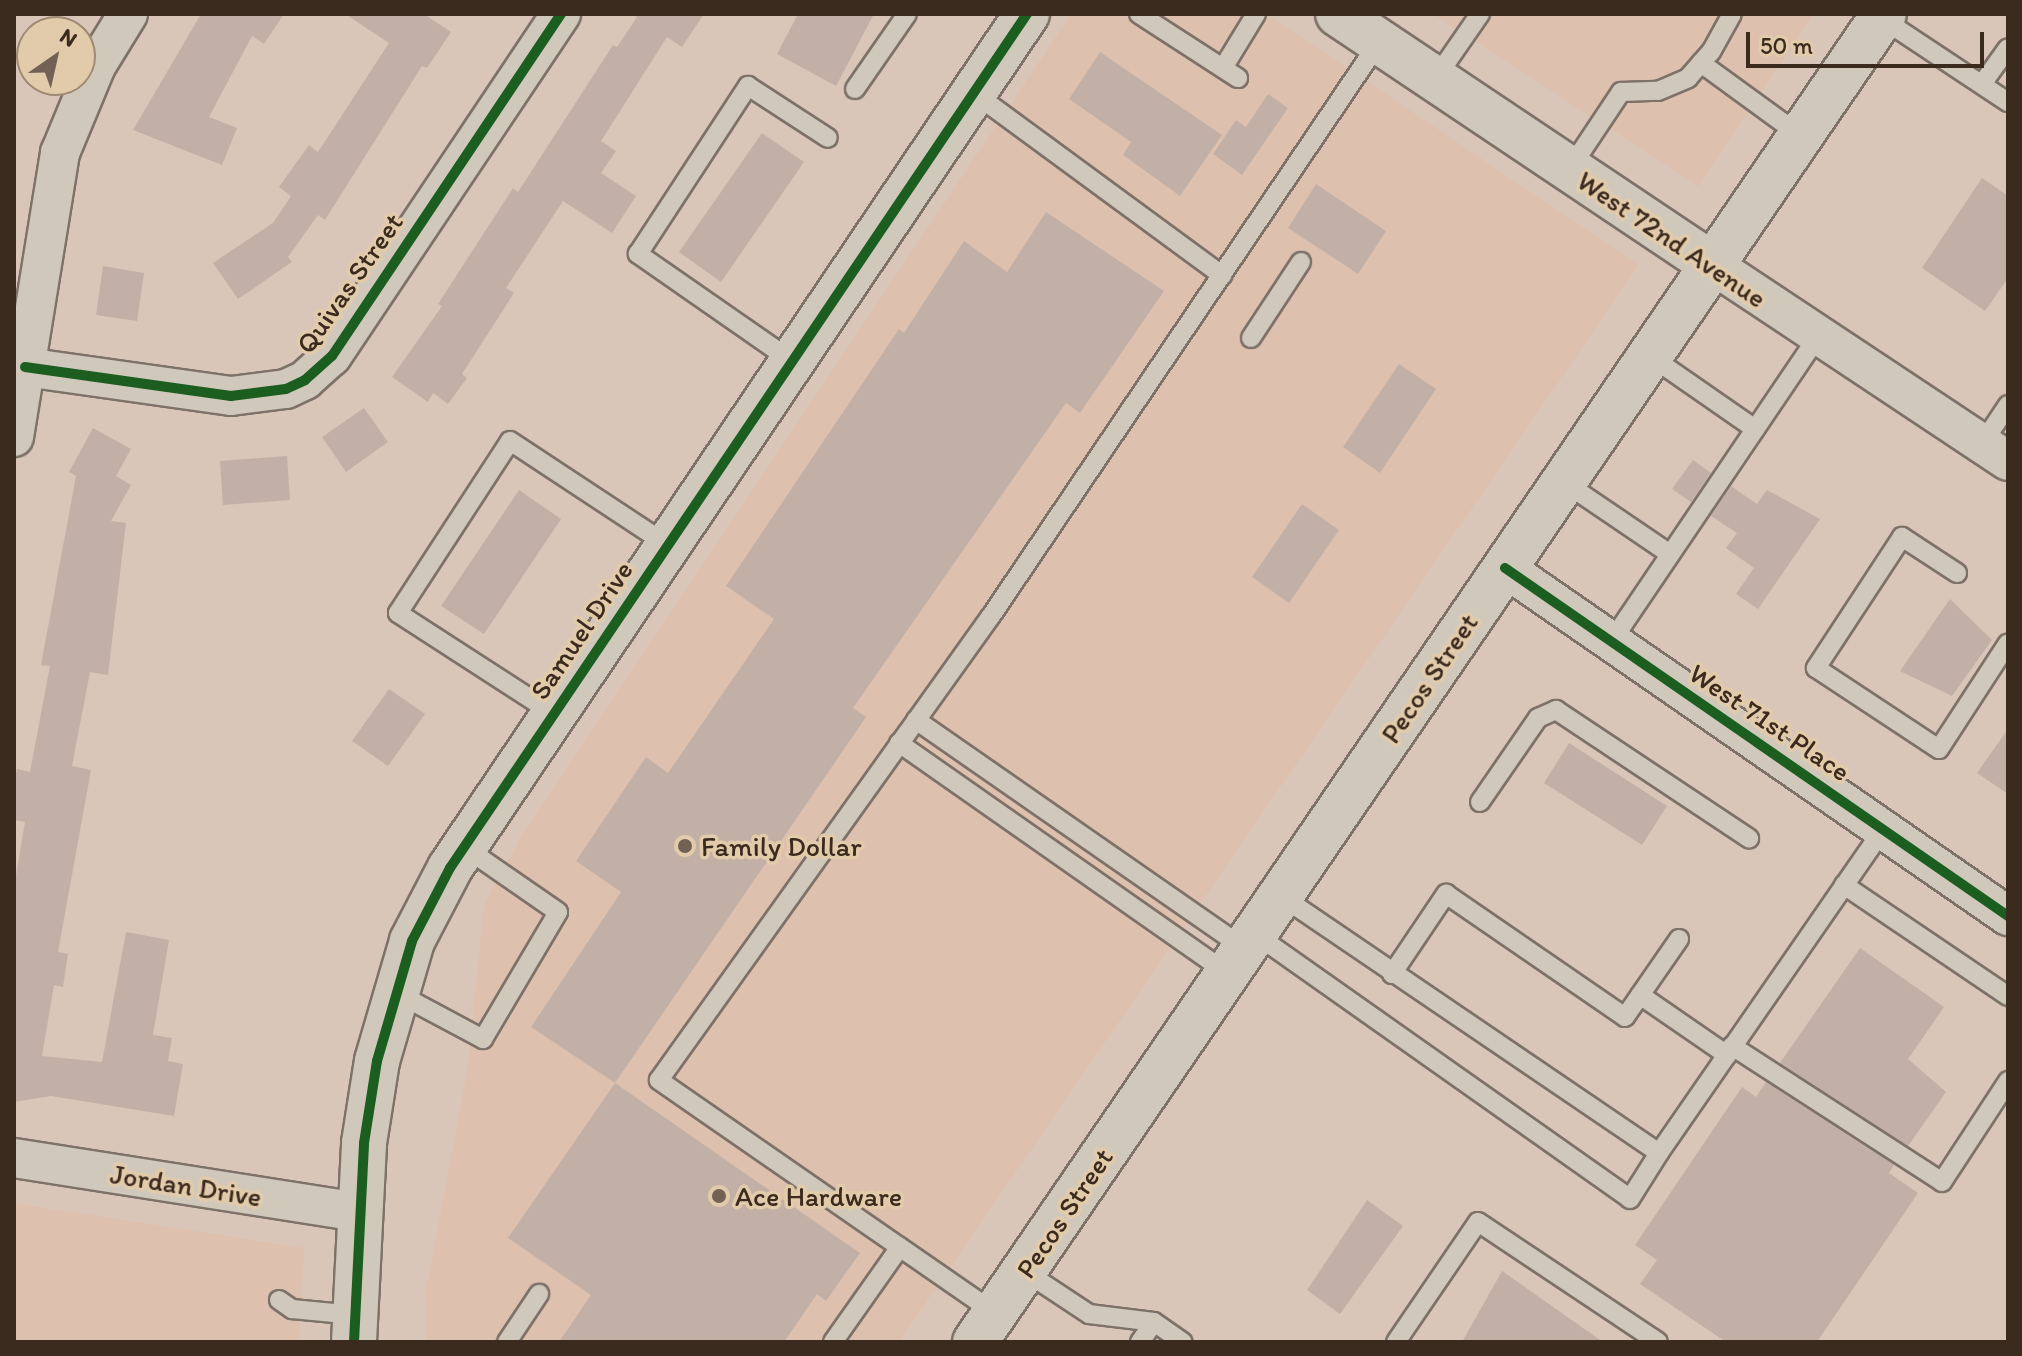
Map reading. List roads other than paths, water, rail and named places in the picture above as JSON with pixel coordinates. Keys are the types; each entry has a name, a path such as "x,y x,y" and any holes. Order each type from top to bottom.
{"main road":[{"name":"Samuel Drive","path":"354,1329 359,1212 377,1061 394,992 412,941 464,847 1027,14"},
{"name":"West 72nd Avenue","path":"1338,14 1713,265"},
{"name":"Pecos Street","path":"982,1334 1801,136 1874,19"}],"street":[{"path":"14,437 60,153 96,66 128,14"},
{"name":"Quivas Street","path":"25,367 231,396 286,389 305,380 332,356 561,14"},
{"name":"West 72nd Avenue","path":"1713,265 1995,452"},
{"name":"West 71st Place","path":"1505,568 2008,916"},
{"name":"Jordan Drive","path":"14,1158 359,1212"}],"lane":[{"path":"855,89 907,14"},
{"path":"1139,14 1230,73 1256,14"},
{"path":"1435,79 1480,14"},
{"path":"1569,170 1621,92 1658,91 1688,78 1732,14"},
{"path":"1874,19 2008,102"},
{"path":"982,1334 900,1247 659,1080 916,720 1379,42"},
{"path":"1982,84 2008,48"},
{"path":"1701,63 1801,136"},
{"path":"792,361 638,254 748,86 828,138"},
{"path":"974,93 1222,275"},
{"path":"1251,338 1301,262"},
{"path":"1611,642 1818,336"},
{"path":"1650,356 1755,429"},
{"path":"1995,452 2008,405"},
{"path":"554,714 398,613 510,441 668,545"},
{"path":"1564,482 1670,554"},
{"path":"1957,573 1902,537 1816,668 1939,749 2008,643"},
{"path":"1480,802 1538,718 1556,710 1749,838"},
{"path":"916,720 1243,952"},
{"path":"899,743 1243,952 1630,1199 1883,829"},
{"path":"394,992 483,1039 558,912 464,847"},
{"path":"1844,885 2008,996"},
{"path":"1392,974 1446,894 1625,1017 1679,939"},
{"path":"1281,896 1659,1153"},
{"path":"1640,995 1942,1182 2008,1081"},
{"path":"1396,1342 1478,1222 1658,1342"},
{"path":"833,1342 900,1247"},
{"path":"1024,1271 1089,1314 1154,1322 1183,1342"},
{"path":"507,1342 539,1294"},
{"path":"279,1300 292,1309 354,1329"},
{"path":"1140,1342 1154,1322"}],"place":[{"name":"Family Dollar","path":"685,846"},
{"name":"Ace Hardware","path":"719,1196"}]}
